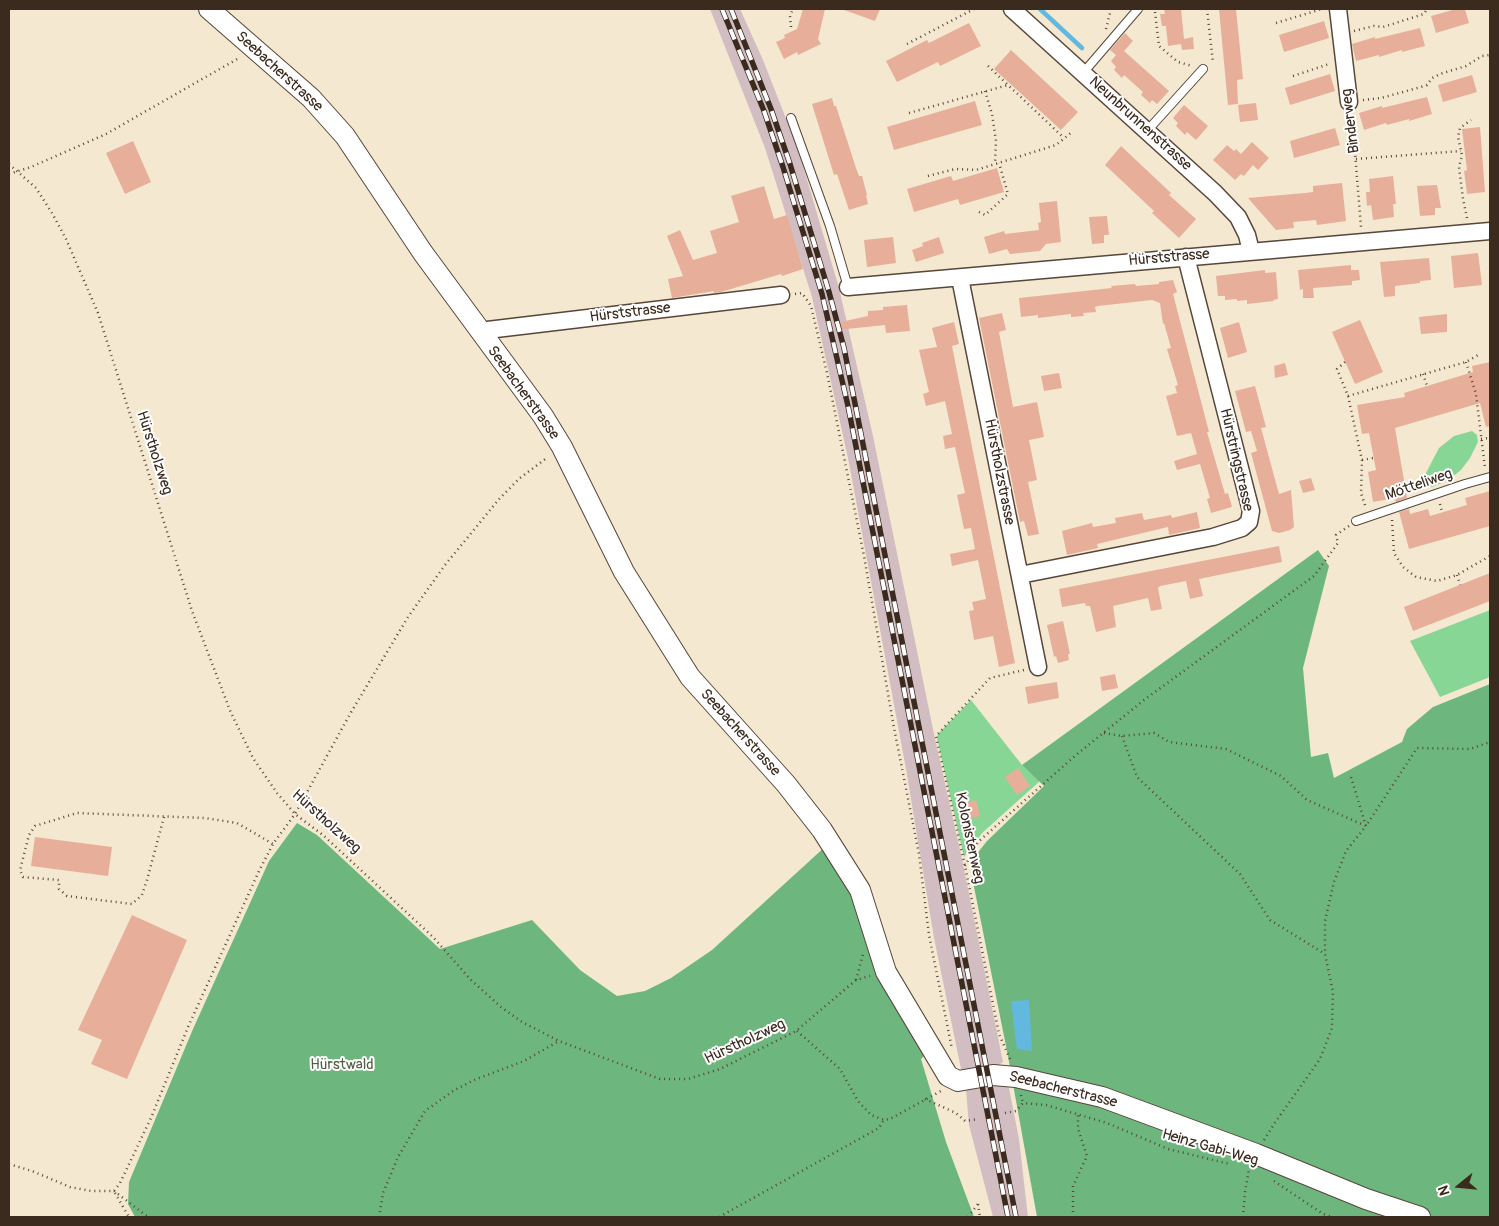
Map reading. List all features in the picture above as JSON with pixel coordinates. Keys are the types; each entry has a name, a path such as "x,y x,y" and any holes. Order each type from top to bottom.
{"street":[{"name":"Seebacherstrasse","path":"209,9 312,98 345,136 422,253 478,331 543,416 562,447 624,572 690,677 786,784 822,830 860,890 886,972 948,1076 958,1081 993,1075 1016,1077 1102,1097 1249,1164 1420,1217"},
{"name":"Neunbrunnenstrasse","path":"1012,9 1215,193 1238,217 1248,236 1251,251"},
{"name":"Binderweg","path":"1338,9 1349,102"},
{"name":"Hürststrasse","path":"848,287 1490,231"},
{"name":"Hürstringstrasse","path":"1020,575 1213,537 1242,528 1249,522 1251,511 1186,257"},
{"name":"Hürstholzstrasse","path":"960,278 1038,667"},
{"name":"Hürststrasse","path":"478,331 781,295"}],"lane":[{"path":"1083,72 1138,9"},
{"path":"1147,131 1204,69"},
{"path":"791,118 830,226 848,287"},
{"name":"Mötteliweg","path":"1356,521 1455,487 1488,478"}],"path":[{"path":"791,27 790,16 793,9"},
{"path":"906,44 974,9"},
{"path":"1155,12 1159,46 1178,62 1204,69 1213,66 1207,9"},
{"path":"1276,23 1322,9"},
{"path":"1341,35 1374,26 1383,27 1424,14 1428,9"},
{"path":"9,174 106,134 255,49"},
{"path":"1349,102 1381,98 1427,85 1432,78 1440,74 1466,66 1482,56 1490,55"},
{"path":"1293,76 1344,59"},
{"path":"988,66 1064,138"},
{"path":"909,113 1008,85"},
{"path":"985,91 992,114 996,141 995,164"},
{"name":"Binderweg","path":"1349,102 1362,234"},
{"path":"1468,224 1459,167 1462,151 1458,137 1460,128 1471,120"},
{"path":"928,176 955,169 976,170 999,163 1056,145 1072,132"},
{"path":"1356,159 1462,151"},
{"path":"979,212 985,215 1008,194 999,163"},
{"name":"Hürstholzweg","path":"9,164 36,188 52,213 66,239 98,313 192,611 232,713 254,758 277,793 295,814 323,835 433,937 471,980 501,1008 522,1022 559,1041 660,1079 688,1079 720,1069 796,1031 856,980 886,972"},
{"path":"781,295 802,293 810,306 827,373 919,854 930,935 952,1049 937,1059"},
{"path":"1348,396 1466,362 1480,354"},
{"path":"1345,362 1337,369 1348,396 1362,460 1361,493 1369,517"},
{"path":"1466,362 1477,394 1480,439 1488,478"},
{"path":"1423,374 1427,386"},
{"path":"1480,439 1488,438"},
{"path":"114,1191 120,1183 151,1118 188,1027 259,871 273,844 295,814 350,714 408,618 445,565 484,515 520,478 562,447"},
{"path":"1362,460 1373,458"},
{"path":"1391,510 1394,553 1403,566 1416,577 1437,580 1457,575 1490,556"},
{"path":"965,866 978,842 1076,755 1144,700 1314,576 1338,543 1336,535 1344,530"},
{"path":"1457,575 1460,585"},
{"name":"Kolonistenweg","path":"1015,1066 1009,1059 999,1034 936,736 990,678 1038,667"},
{"path":"1104,733 1122,736 1154,732 1169,742 1226,749 1281,776 1307,800 1366,826"},
{"path":"1122,736 1137,776 1240,874 1270,920 1325,954"},
{"path":"1243,1217 1249,1164 1274,1124 1320,1059 1332,1028 1333,992 1325,954 1326,921 1334,882 1346,851 1366,826 1417,748 1470,749 1490,742"},
{"path":"1350,774 1366,826"},
{"path":"164,817 142,895 132,904 67,896 59,889 59,880 23,877 20,870 29,835 35,826 77,813 205,818 237,823 273,844"},
{"path":"796,1031 840,1069 858,1101 871,1115 884,1120 890,1119 958,1081"},
{"path":"379,1217 383,1193 398,1157 426,1111 474,1080 524,1061 559,1041"},
{"path":"925,1099 956,1113 965,1121 978,1119"},
{"name":"Heinz Gabi-Weg","path":"1005,1113 1016,1111 1023,1103 1046,1106 1107,1123 1168,1149 1236,1166"},
{"path":"1073,1217 1073,1186 1086,1156 1078,1129 1078,1116"},
{"path":"719,1217 880,1128 884,1120"},
{"path":"9,1164 32,1171 70,1187 90,1191 114,1191 148,1217"},
{"name":"Heinz Gabi-Weg","path":"1274,1181 1323,1214 1332,1217"},
{"path":"114,1191 129,1217"},
{"path":"968,1217 978,1204 980,1217"}],"shaded area":[{"path":"710,9 740,9 763,60 798,149 839,288 873,436 1003,1062 992,1070 961,1069 934,938 906,769 848,458 812,297 765,148"},
{"path":"1008,1083 1019,1139 1028,1217 993,1217 969,1125 966,1090 971,1086"}],"green space":[{"path":"1472,431 1477,435 1478,442 1461,470 1447,481 1432,487 1427,486 1425,482 1426,473 1439,448 1454,436"},
{"path":"1318,550 1329,566 1303,668 1311,757 1328,753 1334,778 1402,742 1407,729 1433,707 1490,684 1490,1217 1037,1217 971,865 987,841 1044,786 1022,765"},
{"path":"1490,610 1490,677 1440,697 1410,641"},
{"path":"971,700 1022,765 1040,781 982,833 964,857 937,738 938,734"},
{"name":"Hürstwald","path":"297,823 317,835 440,949 532,920 580,970 617,996 645,991 671,978 712,950 827,845 856,894 926,1054 921,1059 946,1142 974,1217 135,1217 128,1204 129,1182 193,1029 269,861"}],"water":[{"path":"1029,1000 1032,1051 1017,1049 1011,1001"}],"building":[{"path":"803,9 825,9 818,39 821,44 798,55 797,52 784,59 776,42 785,38 784,35 797,29"},
{"path":"844,9 880,9 875,21"},
{"path":"1164,9 1181,9 1184,39 1193,37 1194,49 1182,50 1181,44 1168,46 1166,26 1162,26 1160,14 1165,14"},
{"path":"1219,9 1236,9 1243,79 1237,80 1238,104 1228,105"},
{"path":"1456,9 1465,9 1469,23 1436,33 1431,16"},
{"path":"1324,21 1329,38 1284,52 1279,35"},
{"path":"969,23 981,46 940,66 938,62 897,82 886,61 927,40 929,43"},
{"path":"1420,28 1425,46 1356,61 1352,44 1375,37 1375,39"},
{"path":"1125,33 1133,41 1124,51 1169,91 1157,104 1152,100 1150,103 1141,95 1143,92 1124,75 1122,78 1114,70 1116,67 1111,61 1116,55 1110,50"},
{"path":"1011,50 1078,112 1061,130 994,69"},
{"path":"1330,74 1335,91 1290,105 1285,88"},
{"path":"1472,75 1477,92 1443,102 1438,85"},
{"path":"1427,97 1432,114 1409,121 1409,119 1387,125 1386,123 1364,130 1359,113 1382,106 1382,108"},
{"path":"832,98 859,176 862,176 867,195 868,204 849,210 837,174 834,175 812,104"},
{"path":"975,101 982,125 894,150 887,127"},
{"path":"1256,103 1258,120 1240,122 1238,105"},
{"path":"1184,105 1208,126 1196,140 1187,132 1185,135 1176,126 1178,123 1173,118"},
{"path":"1480,127 1485,192 1467,194 1464,171 1467,170 1462,129"},
{"path":"1335,128 1340,145 1294,158 1290,141"},
{"path":"133,141 151,182 125,194 106,153"},
{"path":"1252,142 1269,158 1258,170 1253,165 1244,176 1241,174 1235,180 1213,160 1227,145 1234,151 1236,149 1241,154"},
{"path":"1121,146 1171,193 1169,195 1196,219 1179,238 1152,213 1154,211 1105,165"},
{"path":"997,168 1004,192 960,205 958,199 914,212 907,189 951,176 953,181"},
{"path":"1393,176 1396,204 1393,204 1394,217 1373,220 1371,205 1367,206 1366,192 1370,192 1369,179"},
{"path":"1342,183 1346,221 1317,225 1316,220 1293,222 1294,228 1276,230 1248,198 1313,192 1313,186"},
{"path":"1437,185 1441,208 1435,208 1435,215 1420,216 1417,186"},
{"path":"764,186 774,219 787,215 803,269 721,292 714,293 714,291 672,298 668,279 683,276 667,236 680,230 693,260 717,253 710,231 739,222 731,196"},
{"path":"1057,201 1061,242 1046,244 1040,251 1010,254 1007,249 989,254 984,237 1004,231 1005,234 1039,230 1038,223 1041,222 1039,203"},
{"path":"1107,216 1109,235 1104,235 1104,243 1092,244 1089,217"},
{"path":"893,237 896,263 867,267 864,240"},
{"path":"939,237 944,253 916,262 912,250 923,246 922,243"},
{"path":"1478,253 1482,285 1454,288 1451,256"},
{"path":"1429,258 1431,280 1395,286 1395,296 1384,297 1380,262"},
{"path":"1351,265 1351,270 1359,270 1360,280 1352,281 1352,285 1313,288 1314,298 1303,298 1303,289 1300,290 1298,270"},
{"path":"1265,270 1265,273 1276,272 1278,299 1247,304 1247,300 1225,300 1225,296 1218,296 1216,276"},
{"path":"1173,280 1177,292 1173,294 1209,432 1207,432 1225,494 1228,493 1232,507 1211,513 1207,499 1210,498 1200,464 1177,470 1174,461 1197,454 1191,433 1177,436 1166,396 1177,393 1175,386 1178,385 1167,349 1171,348 1163,324 1160,303 1152,300 1098,306 1095,307 1096,312 1083,313 1084,316 1071,317 1071,314 1038,318 1038,315 1021,317 1019,298 1112,288 1111,286 1159,284 1159,282"},
{"path":"907,305 910,331 886,333 885,325 837,330 836,323 868,316 868,311 883,310 883,307"},
{"path":"1002,313 1006,330 999,332 1013,407 1037,402 1044,437 1029,440 1037,480 1028,482 1039,534 1028,536 1024,521 1020,522 979,318"},
{"path":"1447,314 1447,332 1421,334 1419,317"},
{"path":"1360,320 1383,372 1355,384 1332,332"},
{"path":"954,322 959,344 952,346 1015,663 999,667 993,636 974,640 969,611 974,610 972,602 986,599 978,560 952,566 950,554 975,549 971,528 964,529 957,495 965,493 955,447 945,449 943,436 952,434 945,401 926,406 923,394 929,392 919,350 937,347 932,328"},
{"path":"1239,322 1247,352 1228,358 1220,328"},
{"path":"1490,362 1490,426 1486,427 1480,403 1395,428 1407,498 1396,502 1395,498 1373,502 1368,472 1376,470 1369,433 1362,434 1357,405 1405,397 1404,393 1473,372 1472,366"},
{"path":"1285,363 1288,375 1275,378 1274,366"},
{"path":"1059,373 1062,388 1044,391 1041,376"},
{"path":"1255,386 1266,427 1261,428 1279,494 1291,490 1294,527 1279,533 1272,531 1251,453 1257,451 1251,431 1246,432 1235,391"},
{"path":"1311,478 1315,490 1303,493 1299,481"},
{"path":"1490,491 1490,526 1409,549 1399,512 1409,509 1410,514 1428,509 1430,516 1467,505 1465,498"},
{"path":"1197,512 1200,528 1169,535 1168,527 1097,544 1098,548 1067,555 1062,531 1092,523 1093,527 1116,523 1115,518 1142,513 1144,520 1171,515 1172,518"},
{"path":"1279,546 1282,562 1199,579 1203,596 1190,599 1186,581 1158,588 1162,609 1151,611 1148,598 1113,606 1116,627 1096,632 1090,606 1086,606 1085,603 1062,607 1059,589"},
{"path":"1490,573 1490,601 1413,631 1404,607"},
{"path":"1063,621 1070,654 1068,654 1069,660 1058,663 1056,656 1054,657 1047,625"},
{"path":"1115,674 1118,688 1102,691 1100,677"},
{"path":"1057,682 1059,698 1028,704 1025,687"},
{"path":"1018,768 1030,786 1017,795 1005,777"},
{"path":"976,800 980,816 962,821 958,804"},
{"path":"35,837 112,847 108,876 31,866"},
{"path":"132,915 187,940 127,1079 91,1064 102,1040 78,1030"}],"waterway":[{"path":"1040,9 1082,48"}],"railway":[{"path":"722,9 764,111 822,294 848,406 1008,1217"},
{"path":"731,9 771,109 790,164 844,348 1016,1217"}]}
